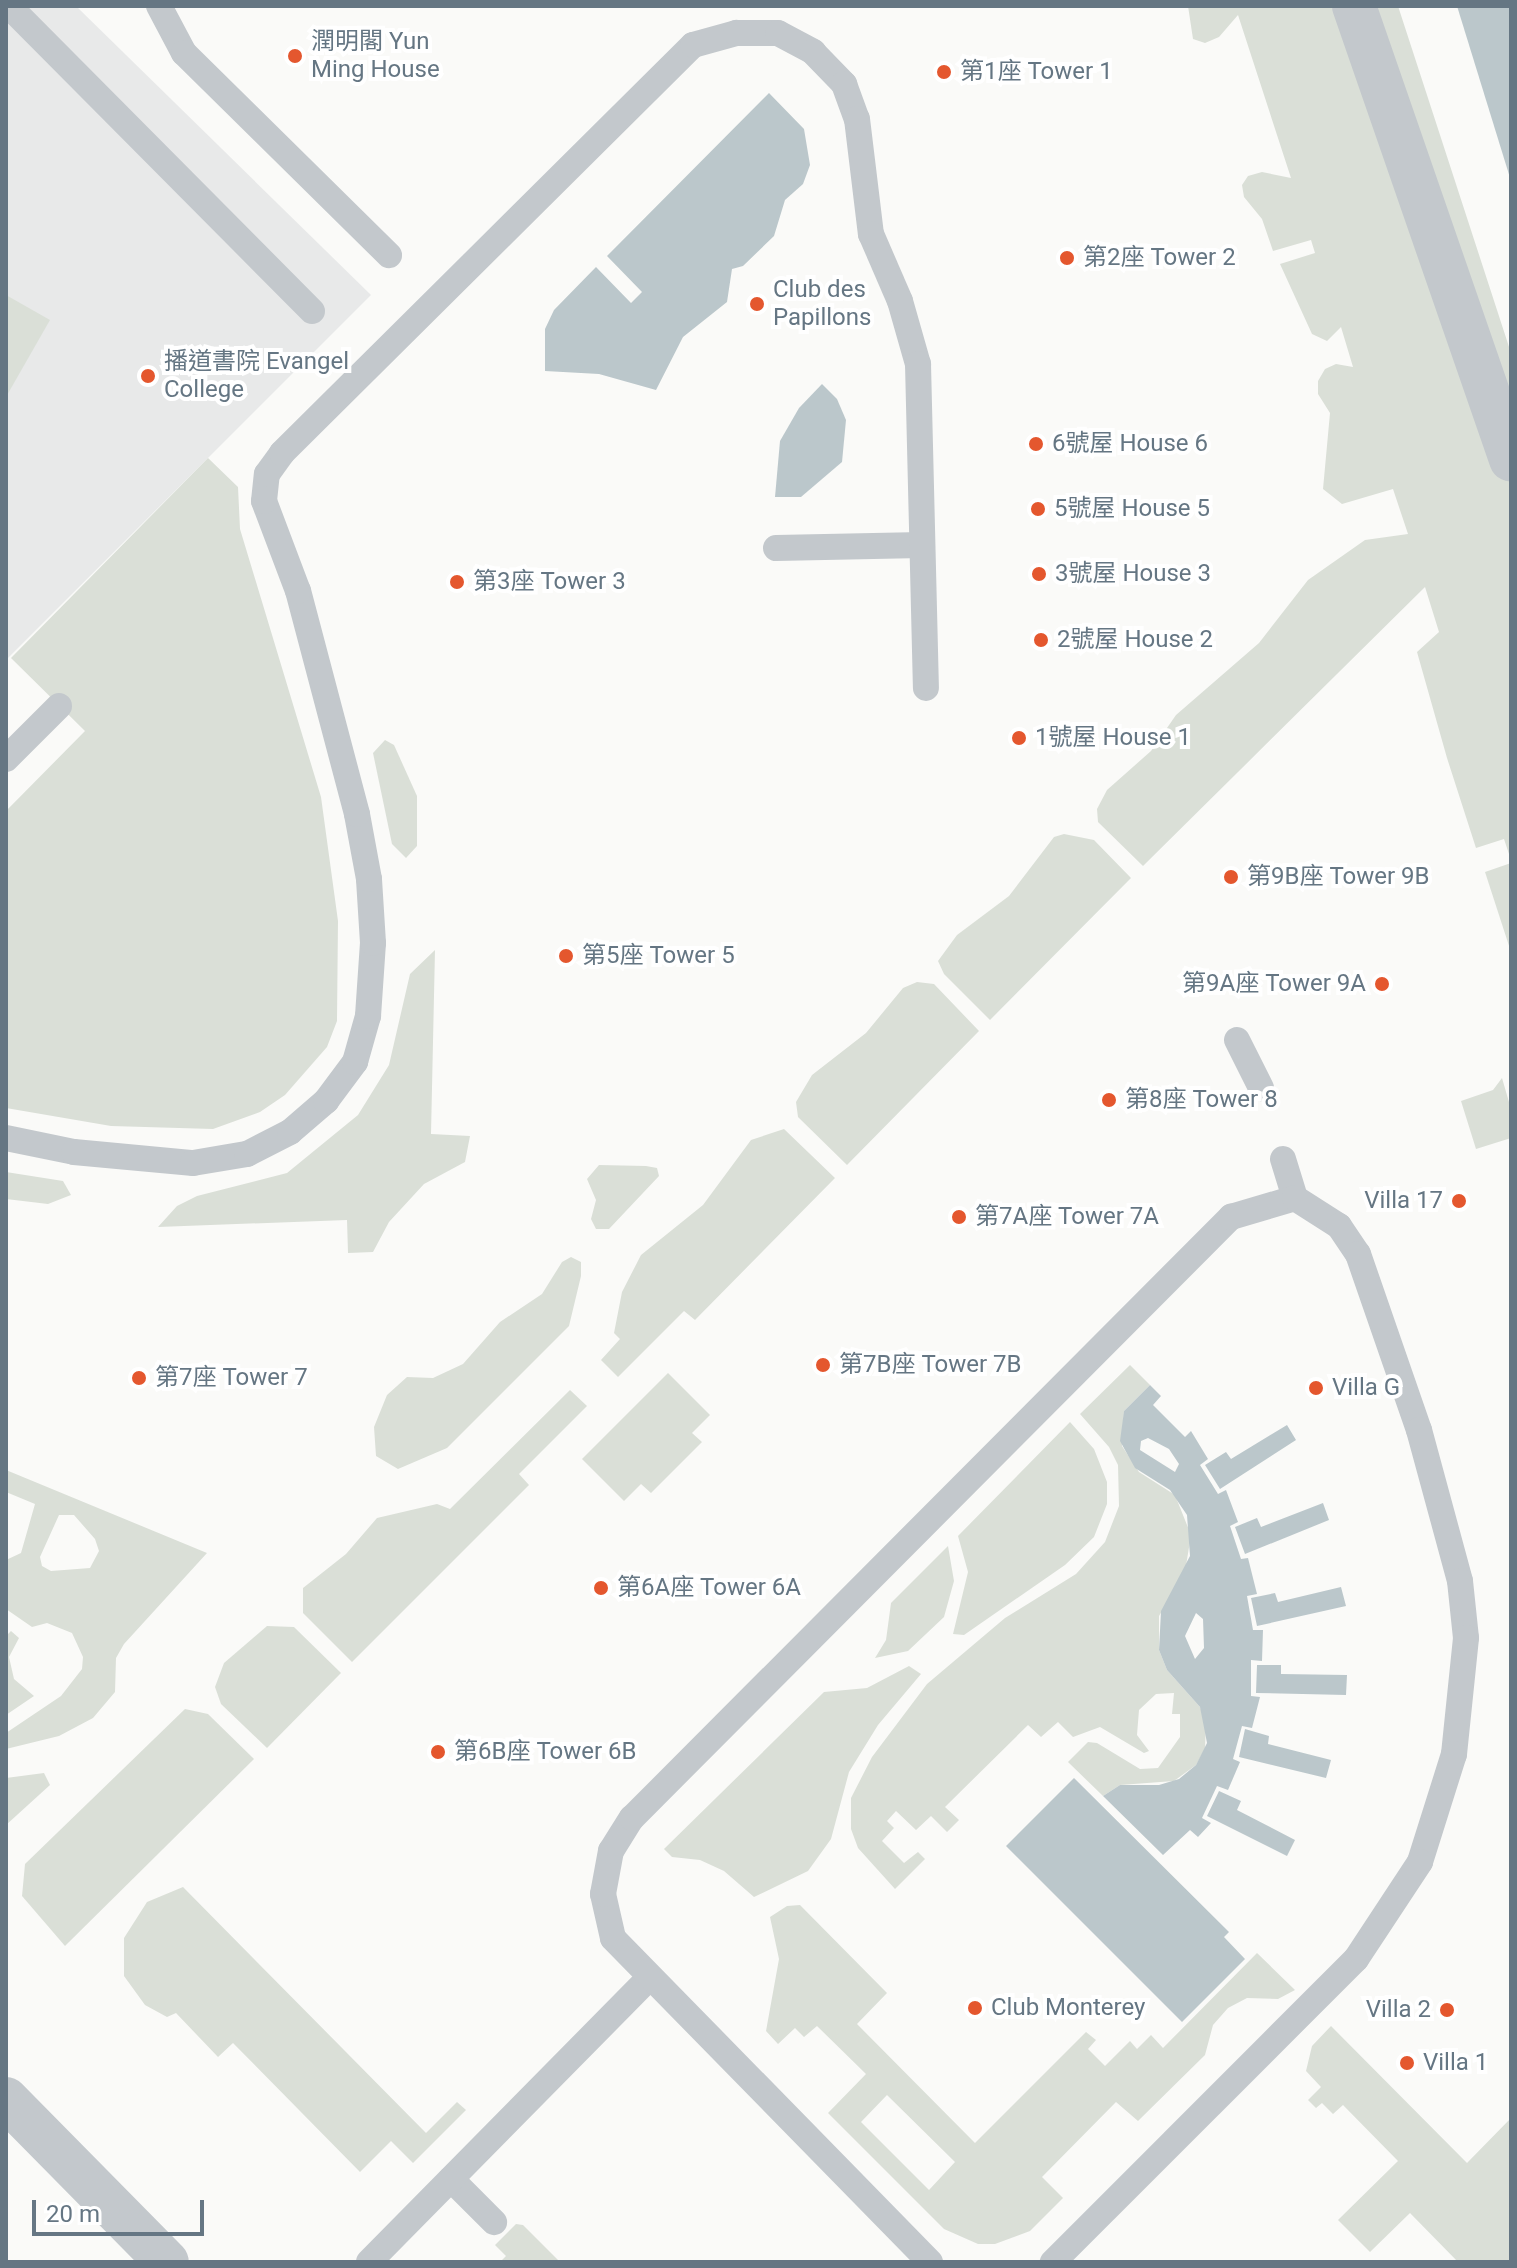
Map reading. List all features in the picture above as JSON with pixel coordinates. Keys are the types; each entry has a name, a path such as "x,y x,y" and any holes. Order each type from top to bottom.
{"street":[{"path":"1354,6 1511,460"},
{"path":"6,2099 167,2262"}],"lane":[{"path":"9,6 312,311"},
{"path":"159,6 184,53 389,255"},
{"path":"6,1138 74,1152 193,1163 247,1154 302,1122 326,1101 355,1062 368,1016 372,957 369,879 357,814 298,591 264,501 267,474 282,453 693,45 736,33 778,33 813,52 844,84 857,119 871,234 900,301 918,364 926,688"},
{"path":"776,548 922,545"},
{"path":"6,759 59,706"},
{"path":"1237,1040 1261,1088"},
{"path":"1053,2262 1356,1959 1420,1862 1454,1754 1466,1638 1460,1581 1423,1442 1358,1254 1339,1226 1295,1198 1283,1159"},
{"path":"930,2262 613,1938 603,1894 611,1851 632,1818 1231,1217 1295,1198"},
{"path":"369,2262 649,1978"},
{"path":"451,2179 494,2222"}],"shaded area":[{"name":"播道書院 Evangel College","path":"6,6 76,6 371,295 6,660"},
{"path":"1188,6 1398,6 1511,353 1511,860 1504,839 1476,848 1447,758 1417,652 1439,632 1425,587 1143,866 1098,822 1097,809 1107,790 1151,751 1176,715 1259,643 1308,580 1365,540 1408,534 1393,489 1342,504 1323,489 1330,413 1318,394 1318,381 1325,369 1336,364 1353,367 1341,327 1327,341 1312,334 1280,264 1315,253 1311,240 1273,251 1262,219 1244,197 1242,185 1248,176 1262,172 1291,178 1238,15 1219,37 1205,43 1193,39"},
{"path":"1457,6 1511,6 1511,181"},
{"path":"769,93 804,129 810,165 803,184 785,200 774,236 743,266 732,269 727,302 683,337 656,390 599,374 545,371 545,329 554,310 596,267 631,303 642,292 607,256"},
{"path":"6,295 50,320 6,397"},
{"path":"822,384 837,399 846,420 842,462 801,497 775,497 780,441 799,408"},
{"path":"208,458 238,487 240,529 321,797 338,921 337,1021 327,1047 285,1095 260,1112 213,1129 111,1126 6,1108 6,811 85,731 11,658"},
{"path":"385,740 394,745 417,796 417,846 406,858 392,844 373,753"},
{"path":"1064,834 1094,840 1131,878 990,1020 944,974 938,961 957,935 1009,896 1054,837"},
{"path":"1511,863 1511,952 1485,872"},
{"path":"435,950 431,1134 470,1136 465,1162 424,1184 389,1222 373,1252 348,1253 347,1220 158,1227 177,1206 197,1196 287,1173 358,1115 389,1065 410,974"},
{"path":"917,982 934,984 979,1031 847,1165 798,1117 796,1102 812,1075 866,1033 903,988"},
{"path":"1502,1078 1511,1109 1511,1138 1476,1149 1461,1101 1493,1090"},
{"path":"784,1129 835,1178 695,1320 684,1311 618,1377 601,1360 620,1339 614,1333 622,1292 641,1255 703,1205 751,1140"},
{"path":"599,1165 657,1168 659,1176 609,1229 596,1229 591,1219 596,1200 587,1179"},
{"path":"6,1172 63,1181 71,1195 48,1204 6,1199"},
{"path":"571,1257 581,1262 581,1276 569,1326 447,1448 398,1469 376,1456 374,1427 387,1395 407,1377 433,1378 463,1364 500,1322 542,1294 562,1262"},
{"path":"1130,1365 1150,1385 1124,1411 1122,1446 1139,1472 1175,1495 1191,1535 1185,1572 1159,1616 1159,1650 1167,1670 1200,1707 1206,1721 1205,1749 1196,1765 1174,1781 1120,1785 1103,1796 1068,1762 1088,1742 1097,1743 1140,1769 1158,1768 1180,1737 1180,1714 1172,1714 1174,1693 1156,1694 1139,1710 1137,1735 1149,1751 1144,1753 1100,1727 1073,1737 1058,1722 1041,1737 1028,1725 945,1807 959,1820 947,1832 931,1816 916,1830 896,1811 887,1821 894,1828 882,1841 904,1863 918,1852 925,1859 895,1889 858,1848 851,1829 851,1798 872,1757 927,1684 1005,1618 1076,1574 1105,1542 1119,1506 1118,1465 1109,1447 1080,1414"},
{"path":"668,1373 710,1415 692,1433 702,1442 651,1493 641,1484 624,1501 582,1459"},
{"path":"1150,1385 1161,1396 1153,1405 1185,1437 1191,1431 1208,1459 1200,1465 1218,1494 1226,1490 1238,1522 1230,1526 1241,1559 1248,1558 1257,1594 1247,1596 1253,1630 1263,1630 1262,1661 1251,1660 1251,1696 1260,1697 1252,1728 1242,1726 1233,1759 1240,1762 1228,1790 1217,1786 1202,1818 1211,1823 1198,1837 1190,1830 1163,1855 1103,1796 1120,1785 1159,1785 1179,1779 1196,1765 1207,1743 1200,1707 1167,1670 1159,1650 1161,1611 1190,1556 1187,1515 1170,1490 1135,1468 1120,1441 1124,1411","holes":["1148,1438 1169,1449 1179,1464 1175,1472 1140,1450 1141,1441","1196,1613 1203,1619 1204,1648 1195,1659 1185,1636"]},
{"path":"570,1390 587,1406 519,1474 529,1485 352,1662 303,1613 303,1588 346,1554 377,1518 437,1504 450,1509"},
{"path":"1070,1422 1094,1449 1107,1482 1107,1504 1094,1537 1065,1565 964,1635 953,1634 968,1572 958,1536"},
{"path":"1287,1425 1296,1440 1220,1489 1205,1465 1226,1452 1231,1459"},
{"path":"6,1470 207,1553 124,1644 116,1658 115,1692 93,1718 59,1736 6,1749 6,1733 61,1696 82,1669 83,1657 72,1633 47,1623 32,1627 6,1609 6,1560 21,1553 35,1504 6,1492","holes":["59,1515 74,1515 95,1539 99,1551 90,1568 51,1571 42,1566 40,1557"]},
{"path":"1323,1503 1329,1520 1245,1554 1235,1527 1257,1518 1261,1527"},
{"path":"948,1546 954,1581 944,1617 908,1651 875,1658 886,1640 891,1603"},
{"path":"1341,1587 1346,1606 1257,1626 1251,1598 1275,1593 1278,1602"},
{"path":"267,1626 294,1627 341,1673 267,1748 221,1704 215,1687 224,1663"},
{"path":"11,1631 19,1638 9,1657 14,1679 34,1696 6,1715 6,1636"},
{"path":"1257,1665 1281,1665 1281,1674 1347,1675 1346,1695 1256,1693"},
{"path":"909,1666 921,1674 878,1725 849,1772 831,1839 808,1871 754,1897 724,1871 700,1860 672,1857 664,1849 824,1692 867,1688"},
{"path":"185,1709 208,1714 254,1759 65,1946 22,1896 25,1864"},
{"path":"1245,1729 1269,1736 1268,1744 1331,1760 1326,1778 1239,1757"},
{"path":"44,1773 50,1785 6,1825 6,1778"},
{"path":"1074,1778 1229,1932 1224,1937 1245,1959 1182,2022 1006,1846"},
{"path":"1219,1791 1241,1801 1237,1810 1295,1840 1287,1856 1207,1816"},
{"path":"183,1887 426,2133 457,2102 466,2110 413,2163 391,2141 360,2172 233,2043 218,2057 176,2013 167,2017 145,2005 124,1976 124,1938 147,1902"},
{"path":"800,1905 887,1993 857,2024 975,2143 1086,2032 1096,2040 1088,2049 1105,2066 1130,2041 1137,2049 1151,2035 1163,2048 1257,1953 1295,1990 1278,1999 1247,1998 1228,2008 1213,2025 1205,2055 1138,2121 1116,2102 1042,2177 1063,2198 1030,2231 995,2244 978,2244 944,2229 828,2113 866,2074 817,2026 804,2037 795,2028 778,2044 766,2031 779,1959 770,1917 787,1906","holes":["887,2095 955,2162 929,2190 861,2122"]},
{"path":"1331,2026 1467,2163 1511,2118 1511,2262 1458,2262 1410,2213 1370,2252 1338,2220 1398,2161 1343,2105 1333,2114 1322,2103 1316,2108 1308,2100 1321,2087 1306,2071 1312,2046"},
{"path":"516,2224 523,2225 560,2262 500,2262 506,2256 495,2245"}],"place":[{"name":"潤明閣 Yun Ming House","path":"295,56"},
{"name":"第1座 Tower 1","path":"944,72"},
{"name":"第2座 Tower 2","path":"1067,258"},
{"name":"Club des Papillons","path":"757,304"},
{"name":"播道書院 Evangel College","path":"148,376"},
{"name":"6號屋 House 6","path":"1036,444"},
{"name":"5號屋 House 5","path":"1038,509"},
{"name":"3號屋 House 3","path":"1039,574"},
{"name":"第3座 Tower 3","path":"457,582"},
{"name":"2號屋 House 2","path":"1041,640"},
{"name":"1號屋 House 1","path":"1019,738"},
{"name":"第9B座 Tower 9B","path":"1231,877"},
{"name":"第5座 Tower 5","path":"566,956"},
{"name":"第9A座 Tower 9A","path":"1382,984"},
{"name":"第8座 Tower 8","path":"1109,1100"},
{"name":"Villa 17","path":"1459,1201"},
{"name":"第7A座 Tower 7A","path":"959,1217"},
{"name":"第7B座 Tower 7B","path":"823,1365"},
{"name":"第7座 Tower 7","path":"139,1378"},
{"name":"Villa G","path":"1316,1388"},
{"name":"第6A座 Tower 6A","path":"601,1588"},
{"name":"第6B座 Tower 6B","path":"438,1752"},
{"name":"Club Monterey","path":"975,2008"},
{"name":"Villa 2","path":"1447,2010"},
{"name":"Villa 1","path":"1407,2063"}]}
